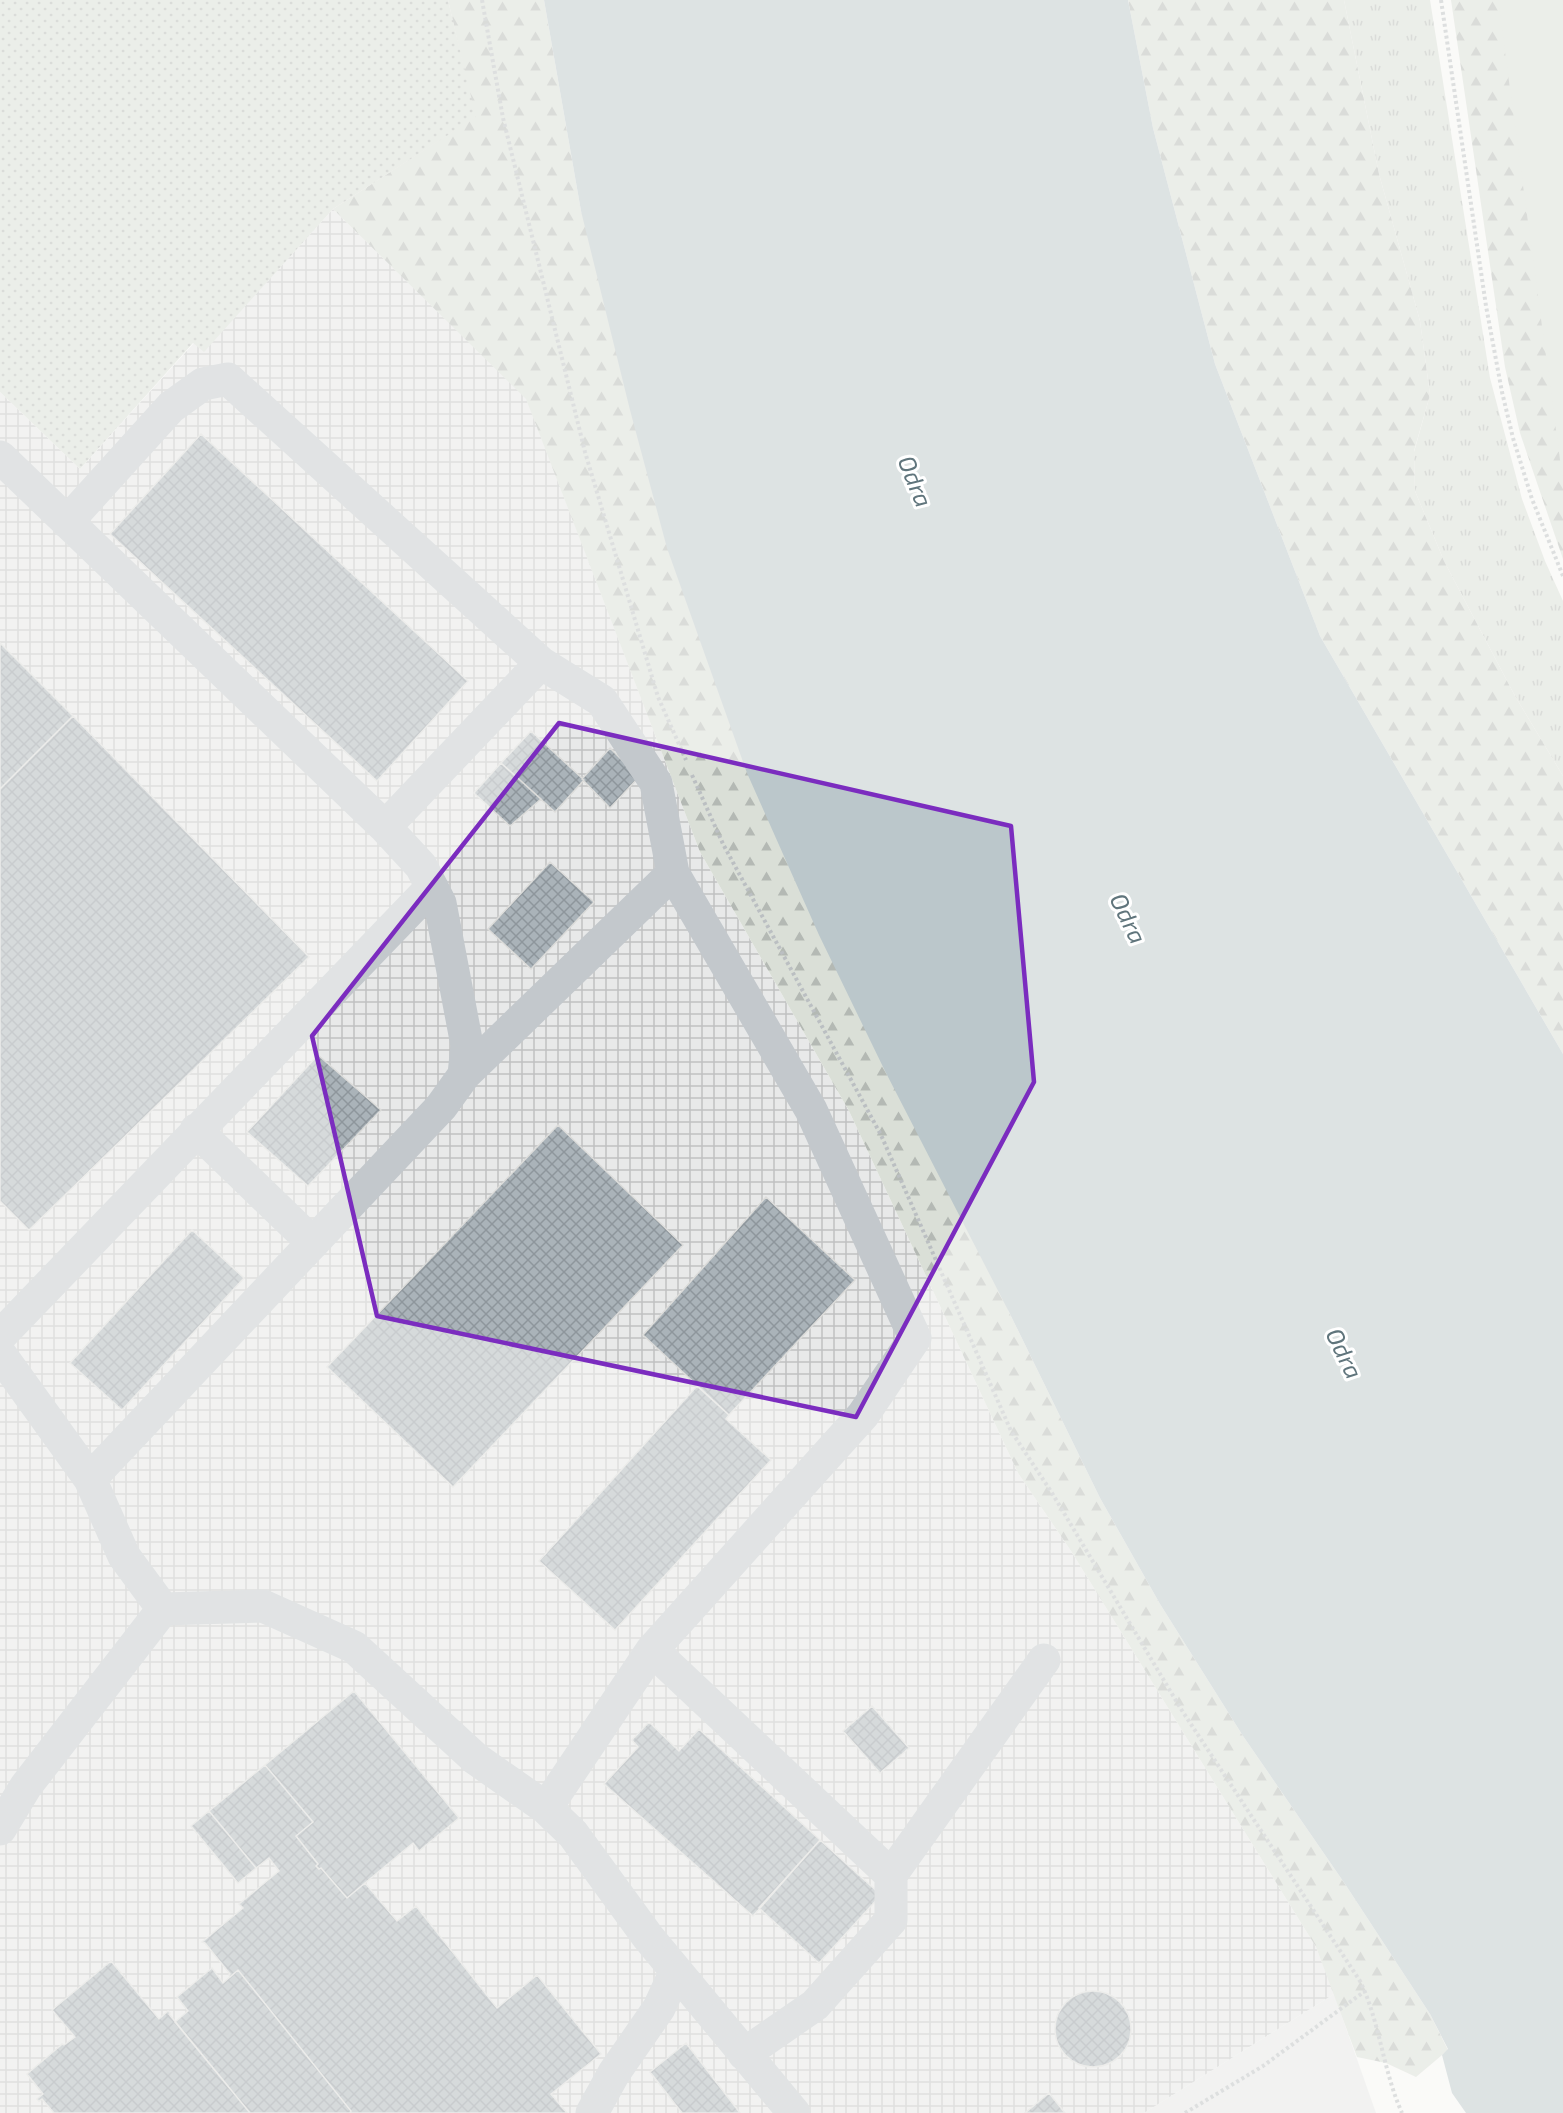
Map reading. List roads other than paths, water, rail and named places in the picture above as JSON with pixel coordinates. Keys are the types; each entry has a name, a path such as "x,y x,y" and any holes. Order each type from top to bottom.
{"lane":[{"path":"67,522 171,407 203,384 228,379 541,663 602,701 656,783 673,873 811,1110 915,1338 863,1415 652,1650 546,1808"},
{"path":"0,457 385,827 421,866 440,903 467,1045 464,1075"},
{"path":"385,827 541,663"},
{"path":"90,1479 441,1107 464,1075 673,873"},
{"path":"0,1336 432,887"},
{"path":"196,1130 313,1243"},
{"path":"0,1354 90,1479 124,1556 164,1609"},
{"path":"164,1609 262,1606 354,1647 476,1759 546,1808 573,1834 648,1937 794,2113"},
{"path":"0,1829 26,1786 164,1609"},
{"path":"652,1650 891,1875"},
{"path":"744,2054 815,2005 891,1920 891,1875 1044,1660"},
{"path":"592,2113 614,2073 659,2008 676,1971"}],"water":[{"name":"Odra","path":"544,0 1128,0 1153,128 1215,364 1320,636 1563,1054 1563,2113 1466,2113 1452,2093 1442,2055 1448,2049 1430,2014 1345,1884 1243,1736 1160,1604 1100,1498 819,935 747,773 667,548 581,211"}]}
